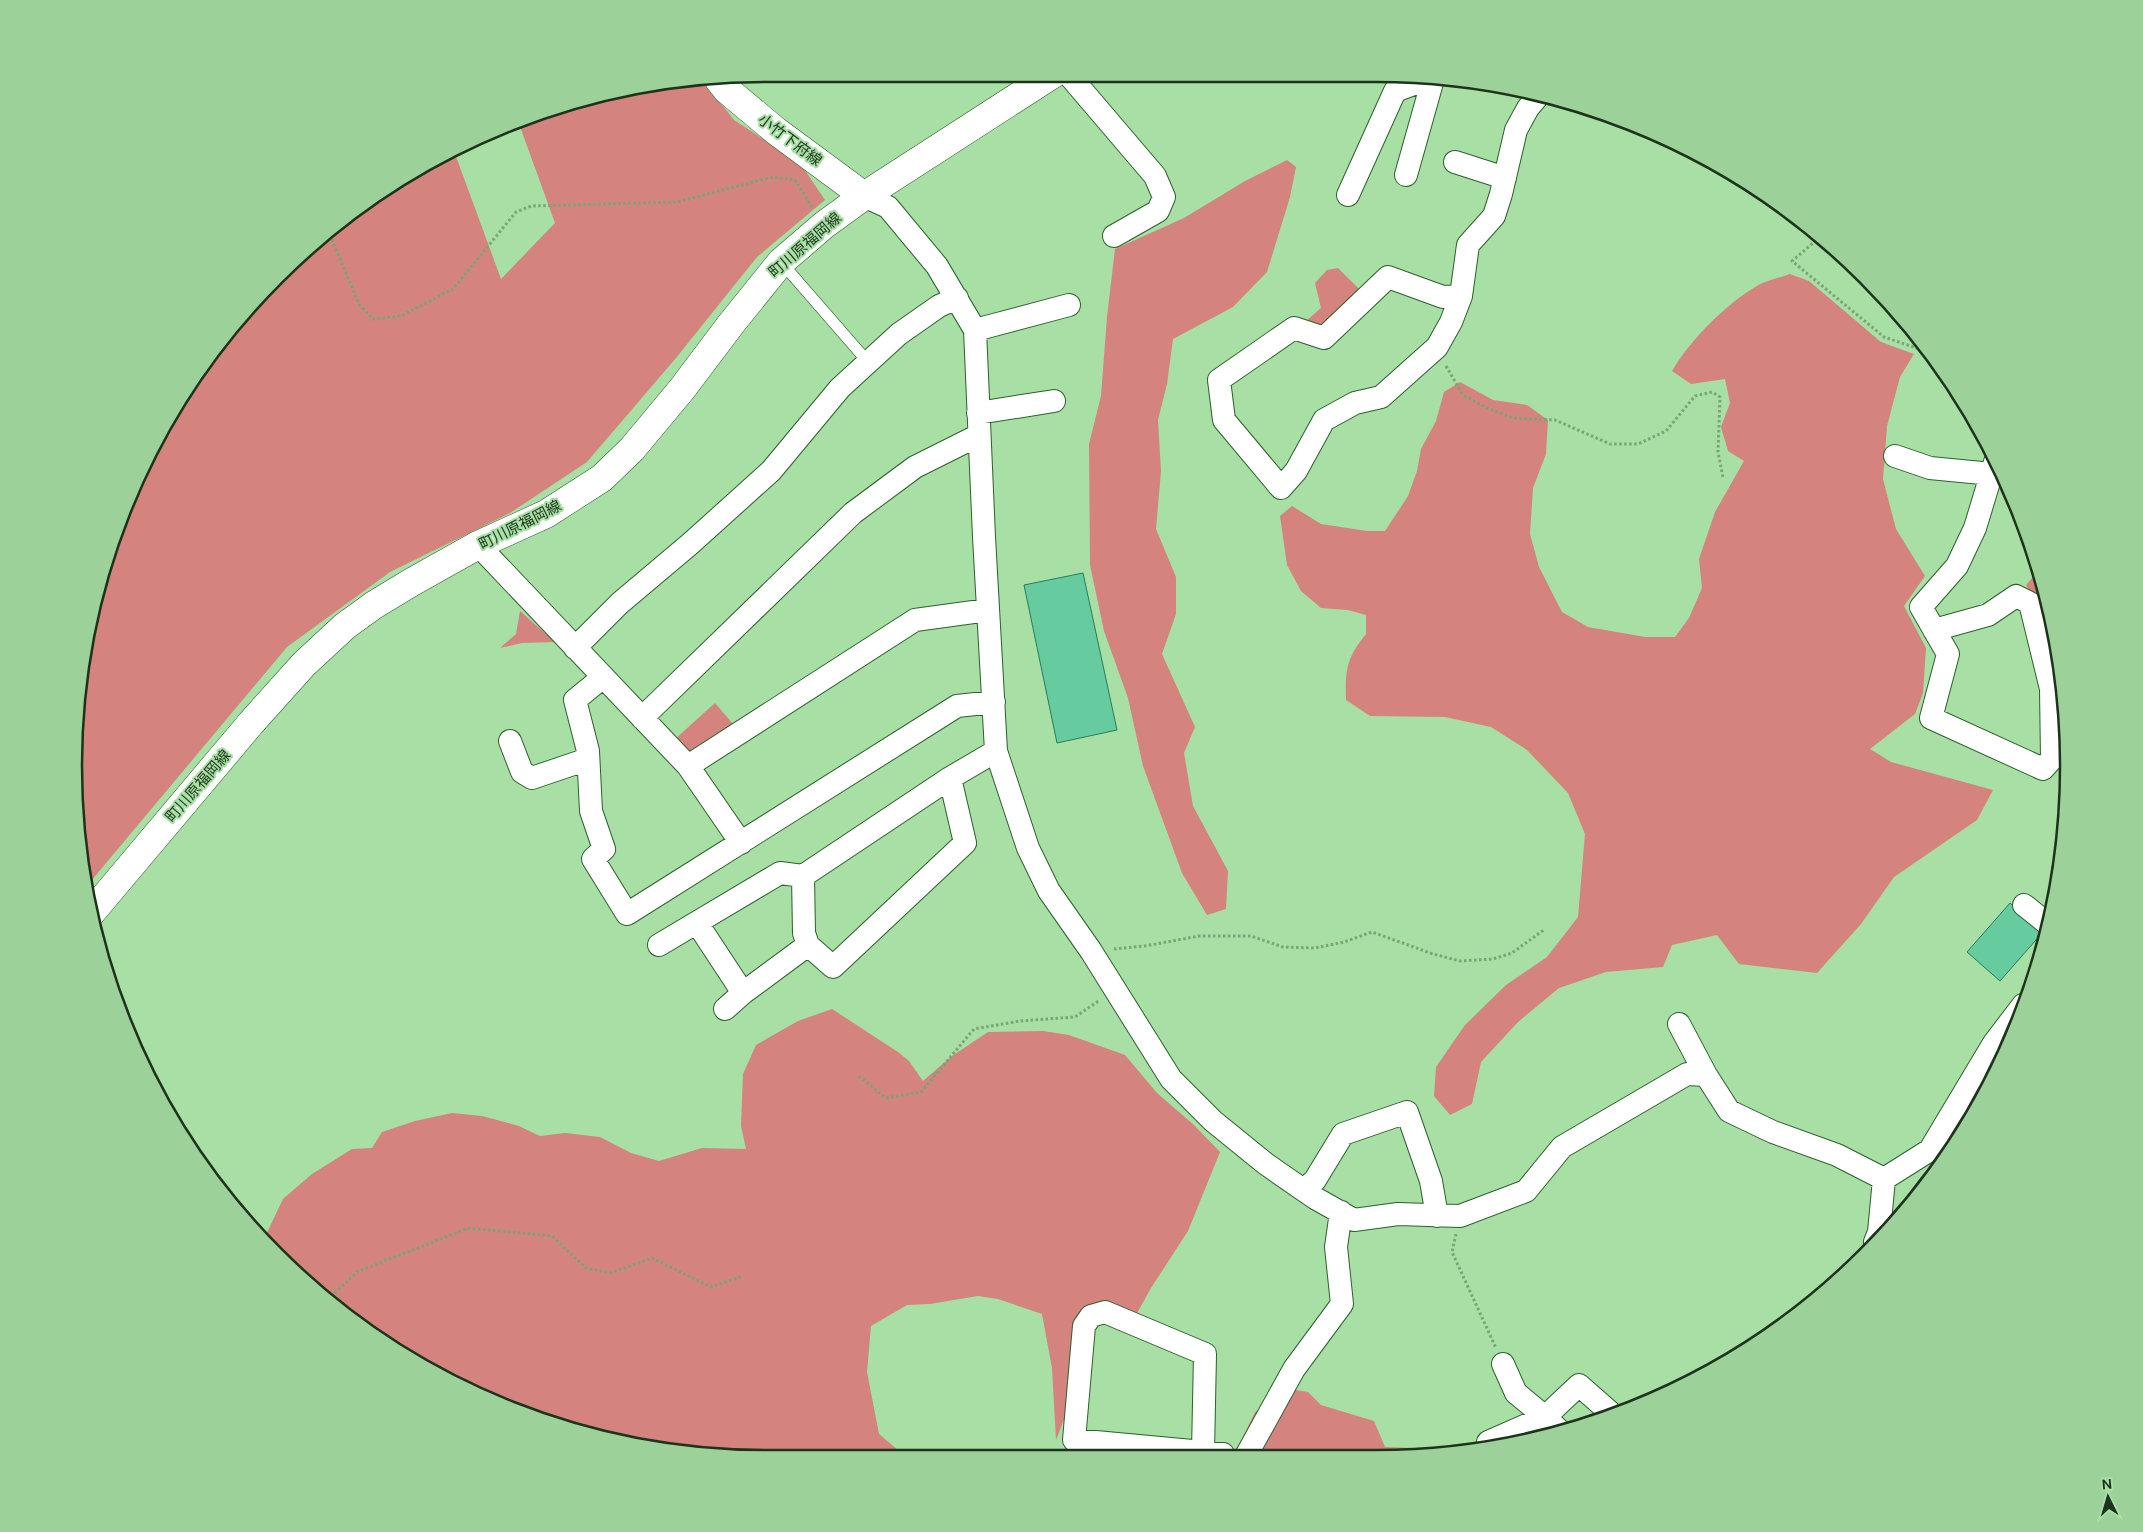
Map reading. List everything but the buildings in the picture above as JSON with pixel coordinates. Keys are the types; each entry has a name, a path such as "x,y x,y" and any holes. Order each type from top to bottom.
{"main road":[{"name":"町川原福岡線","path":"98,906 164,825 304,664 346,626 374,605 478,545 546,514 602,478 632,449 682,389 781,262 824,225 864,196 1041,82"},
{"name":"小竹下府線","path":"722,84 776,131 864,196"}],"street":[{"path":"1075,82 1155,176 1164,197 1158,211 1114,236"},
{"path":"1348,195 1395,91 1415,84"},
{"path":"1406,175 1430,85"},
{"path":"1461,296 1443,297 1388,277 1324,338 1294,328 1219,380 1224,420 1281,488 1296,471 1324,420 1355,403 1381,397 1437,347 1451,322 1461,296 1468,245 1494,216 1516,130 1534,101"},
{"path":"1455,162 1505,178"},
{"path":"864,196 888,207 937,266 975,330 978,424 996,751 1028,848 1049,891 1091,951 1171,1079 1213,1121 1266,1164 1304,1190 1354,1220 1398,1214 1460,1216 1526,1191 1562,1147 1687,1074 1706,1074"},
{"path":"575,648 620,603 690,544 771,471 840,388 868,362 899,334 939,306 957,298"},
{"path":"975,330 1069,305"},
{"path":"642,718 853,512 978,424 1054,402"},
{"path":"1895,456 1930,468 1992,468"},
{"path":"1934,630 1988,615 2016,596 2030,602 2050,689 2052,759 2043,769 1931,718 1948,654 1934,630 1921,607 1957,566 1975,528 1993,471"},
{"path":"478,545 602,678 688,766 741,843"},
{"path":"688,766 915,620 988,610"},
{"path":"602,678 575,700 588,759 591,811 604,849 593,859 627,914 957,706 994,702"},
{"path":"510,741 522,772 532,778 588,759"},
{"path":"659,945 780,872 803,876 950,778 996,751"},
{"path":"803,876 804,933 808,945 833,967 965,843 950,778"},
{"path":"2024,906 2042,920"},
{"path":"697,923 743,992"},
{"path":"725,1009 743,992 808,945"},
{"path":"1884,1179 1939,1152 1941,1129 1965,1095 1994,1043 2011,1021"},
{"path":"1679,1024 1728,1111 1773,1132 1837,1155 1884,1179"},
{"path":"1304,1190 1315,1180 1343,1134 1407,1112 1431,1181 1437,1216"},
{"path":"1879,1229 1884,1179"},
{"path":"1249,1450 1294,1369 1342,1304 1336,1246 1341,1212"},
{"path":"1181,1450 1074,1440 1084,1326 1091,1316 1105,1312 1204,1354 1213,1450"},
{"path":"1503,1364 1516,1393 1555,1426"},
{"path":"1496,1439 1545,1417 1579,1385 1607,1409"}],"lane":[{"path":"781,262 868,362"}],"path":[{"path":"332,239 359,304 373,319 401,316 453,289 516,212 531,206 677,202 773,177 795,180 824,225"},
{"path":"1815,241 1792,261 1884,337 1918,349"},
{"path":"1437,347 1463,395 1485,407 1513,418 1555,420 1610,444 1638,444 1666,431 1695,396 1712,392 1720,397 1718,452 1723,477"},
{"path":"1091,951 1145,946 1199,936 1251,936 1283,946 1315,948 1344,942 1372,932 1433,954 1460,961 1468,961 1493,959 1512,953 1545,929"},
{"path":"859,1076 886,1098 921,1092 974,1029 1020,1021 1075,1017 1115,990"},
{"path":"1460,1216 1452,1252 1503,1364"},
{"path":"332,1294 357,1272 468,1228 552,1236 586,1268 611,1273 652,1258 711,1287 743,1276"}],"shaded area":[{"path":"707,85 734,120 800,163 825,200 757,257 676,358 587,462 510,513 390,572 287,647 92,879 88,855 82,766 88,677 96,633 106,589 119,546 135,504 174,424 198,386 252,315 315,252 386,198 424,174 456,157 501,279 555,223 521,129 589,106 677,88"},
{"path":"1287,160 1296,167 1290,197 1267,272 1233,307 1173,339 1167,384 1158,420 1161,471 1156,529 1176,577 1176,614 1162,654 1195,727 1184,753 1193,806 1228,871 1226,909 1207,915 1182,873 1143,766 1128,698 1104,631 1090,565 1089,444 1101,396 1107,317 1115,249 1184,218 1245,181"},
{"path":"1338,268 1362,292 1329,327 1305,322 1321,308 1315,283 1327,270"},
{"path":"1790,274 1809,281 1881,342 1914,354 1900,377 1887,426 1883,479 1896,529 1925,576 1904,606 1926,648 1923,693 1915,714 1870,749 1891,762 1993,790 1977,820 1894,877 1861,924 1817,973 1739,964 1717,935 1672,945 1663,967 1606,972 1559,988 1518,1022 1481,1062 1472,1104 1450,1115 1434,1096 1436,1067 1465,1025 1506,985 1547,957 1578,917 1585,834 1568,793 1527,750 1491,727 1445,717 1370,716 1346,700 1348,664 1366,634 1366,615 1348,610 1321,608 1301,591 1287,565 1280,516 1292,506 1321,524 1367,531 1385,531 1408,496 1417,471 1421,449 1436,421 1444,392 1460,382 1493,400 1527,405 1548,420 1546,454 1533,488 1530,534 1539,567 1562,612 1588,627 1645,637 1675,637 1689,618 1702,588 1699,559 1715,512 1744,461 1728,451 1721,427 1730,403 1725,379 1691,384 1672,371 1699,335 1733,303 1761,284"},
{"path":"2033,577 2039,598 2034,599 2026,585"},
{"path":"520,611 555,642 522,643 500,648 516,634"},
{"path":"715,703 733,724 689,756 674,740"},
{"path":"832,1009 898,1052 909,1061 923,1081 952,1056 988,1032 1043,1031 1069,1035 1125,1055 1157,1093 1194,1125 1220,1152 1188,1231 1136,1315 1100,1307 1075,1391 1056,1440 1052,1368 1042,1314 998,1299 978,1296 930,1304 907,1305 871,1326 867,1372 879,1434 898,1450 766,1450 677,1444 589,1426 546,1413 464,1379 424,1358 350,1308 315,1280 267,1233 283,1199 312,1174 352,1149 372,1148 382,1132 415,1121 452,1113 482,1116 519,1126 540,1136 565,1133 600,1137 631,1153 659,1161 702,1148 746,1149 741,1126 743,1074 756,1045 798,1021"},
{"path":"1289,1389 1308,1392 1321,1405 1374,1421 1385,1447 1419,1448 1237,1450 1255,1412"}]}
